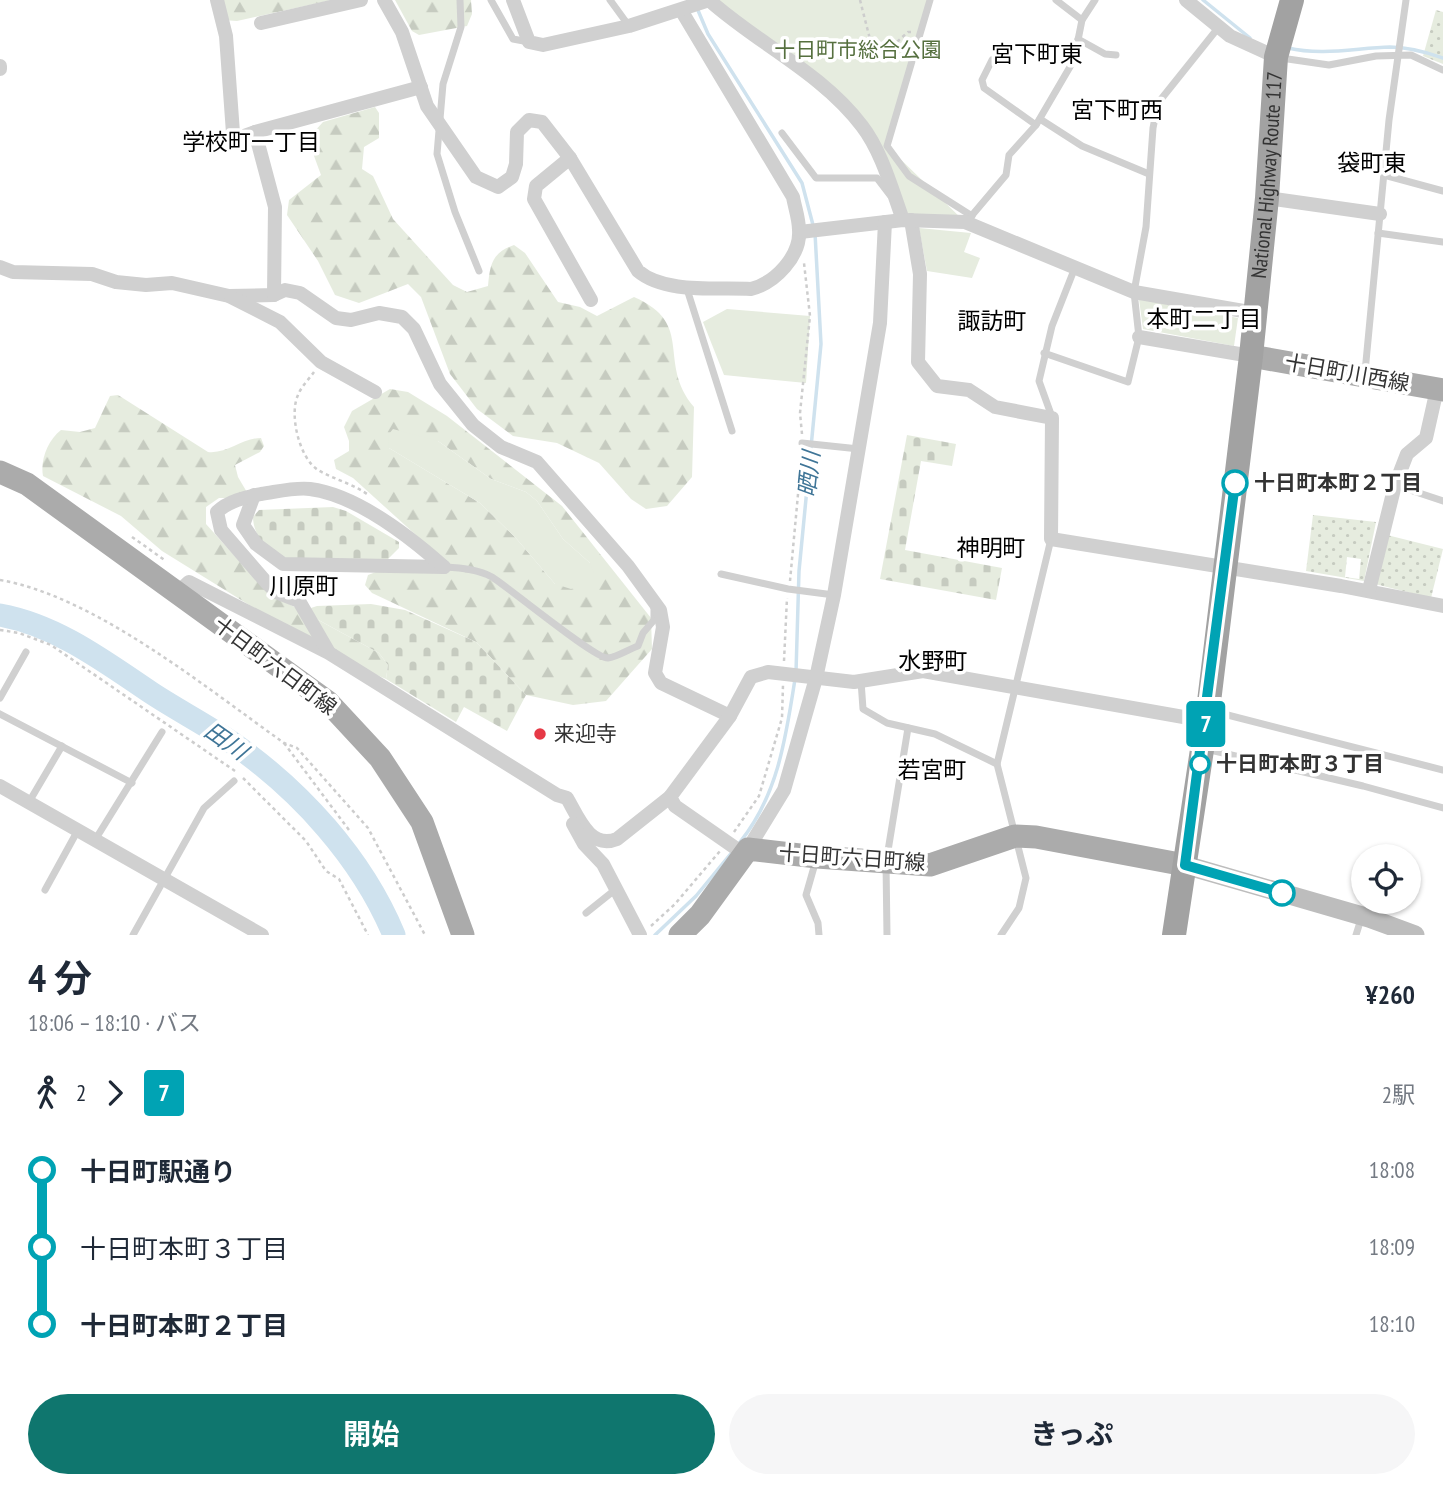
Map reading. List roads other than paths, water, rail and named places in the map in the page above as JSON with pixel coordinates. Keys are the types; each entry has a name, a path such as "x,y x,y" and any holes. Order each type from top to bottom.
{"highway":[{"name":"National Highway Route 117","path":"1174,935 1207,716 1251,355 1267,198 1276,57 1292,0"}],"main road":[{"name":"十日町川西線","path":"1251,355 1440,389"},
{"name":"十日町六日町線","path":"0,472 27,484 328,702 380,758 422,822 463,935"},
{"name":"十日町六日町線","path":"740,848 817,858 930,865 1015,836 1036,837 1185,865"},
{"path":"680,935 700,915 740,848"},
{"path":"1185,865 1415,935"}],"street":[{"path":"216,0 226,36 233,133 241,137 421,87"},
{"path":"261,23 361,0"},
{"path":"384,0 402,32 427,106 476,177 498,187 512,177 516,164 517,132 529,120 542,122 570,158 638,271 646,279 664,284 751,289 762,286 785,268 804,232 793,197 679,5"},
{"path":"513,0 528,42 543,45 629,26 679,5 709,0 732,21 764,40 798,66 841,104 863,128 907,220 920,274 916,353 918,362 931,382 937,386 970,390 995,407 1052,418 1051,539 1369,590 1443,606"},
{"path":"1185,0 1218,28 1251,48 1276,57"},
{"path":"256,132 275,207 274,295"},
{"path":"570,158 536,186 534,199 591,300"},
{"path":"1267,198 1380,214"},
{"path":"804,232 907,220 968,219 1074,270 1134,292 1255,313"},
{"path":"670,797 675,806 740,848 784,790 810,677 834,595 880,323 885,222"},
{"path":"0,267 13,272 92,274 116,282 146,285 172,283 229,296 274,295 285,290 300,293 336,318 351,320 379,313 402,317 414,329 440,384 473,425 501,447 537,462 597,528 660,610 663,627 655,673 661,683 730,716"},
{"path":"229,296 280,322 321,362 374,392"},
{"path":"1139,337 1251,355"},
{"path":"1369,590 1395,485 1407,454 1426,438 1440,389"},
{"path":"329,653 299,601 276,592 221,530 218,512 225,504 254,495 308,488 347,498 416,542 443,567"},
{"path":"254,495 243,525 256,544 283,564 443,567"},
{"path":"177,593 189,582 329,653 557,795 567,798 587,832 609,843 670,797 730,716 751,677 768,672 861,681 923,671 1207,716"},
{"path":"0,786 252,932"},
{"path":"557,795 584,844 603,864 616,889 645,931"}],"lane":[{"path":"460,0 461,27 443,84 437,154 455,212 479,271"},
{"path":"491,0 513,39 528,42"},
{"path":"610,0 629,26"},
{"path":"930,0 918,33 887,146 909,176 968,219 1006,175 1009,155 1038,122 1074,60 1082,20 1095,0"},
{"path":"1056,0 1082,20"},
{"path":"1364,376 1397,54 1406,0"},
{"path":"1044,353 1128,382 1139,337 1134,292 1146,227 1149,174 1158,103 1218,28"},
{"path":"1078,38 1105,54 1116,55"},
{"path":"1276,57 1329,65 1397,54 1411,55 1443,70"},
{"path":"992,60 982,85 1038,122 1082,146 1149,174"},
{"path":"782,133 810,175 822,179 877,178 897,203"},
{"path":"1384,175 1442,189"},
{"path":"1378,233 1443,241"},
{"path":"1052,418 1039,381 1044,353 1074,270"},
{"path":"686,285 732,432"},
{"path":"802,443 859,449"},
{"path":"1395,485 1443,501"},
{"path":"1001,935 1019,908 1026,878 997,764 1051,539"},
{"path":"443,567 465,568 490,576 576,637 594,654 607,658 638,646 643,633 654,620 654,603"},
{"path":"721,574 788,589 834,595"},
{"path":"0,698 26,652"},
{"path":"861,681 863,709 887,723 934,734 997,764"},
{"path":"0,714 132,783"},
{"path":"1207,716 1443,770"},
{"path":"887,935 886,863 908,728"},
{"path":"95,840 162,732"},
{"path":"29,802 62,746"},
{"path":"1202,748 1443,808"},
{"path":"134,934 166,881 204,808 234,781"},
{"path":"45,890 78,830"},
{"path":"817,858 806,895 818,923 819,935"},
{"path":"586,913 616,889"}],"waterway":[{"path":"1203,0 1250,38"},
{"name":"晒川","path":"697,8 708,34 802,183 813,225"},
{"path":"1288,48 1326,51 1397,47 1443,58"},
{"name":"晒川","path":"796,672 799,571 821,344 815,233"},
{"name":"田川","path":"0,615 41,627 79,646 221,735 257,761 304,804 347,853 365,879 394,935"},
{"name":"晒川","path":"740,842 753,824 772,785 784,744 795,679"},
{"name":"晒川","path":"655,935 696,896 733,851"}],"place":[{"name":"十日町本町２丁目","path":"1235,483"},
{"name":"来迎寺","path":"540,734"},
{"name":"十日町本町３丁目","path":"1200,764"}],"district":[{"name":"宮下町東","path":"1037,54"},
{"name":"宮下町西","path":"1117,110"},
{"name":"学校町一丁目","path":"251,142"},
{"name":"袋町東","path":"1372,163"},
{"name":"本町二丁目","path":"1204,319"},
{"name":"諏訪町","path":"992,321"},
{"name":"神明町","path":"991,548"},
{"name":"川原町","path":"304,586"},
{"name":"水野町","path":"933,661"},
{"name":"若宮町","path":"932,770"}],"park label":[{"name":"十日町市総合公園","path":"858,50"}]}
